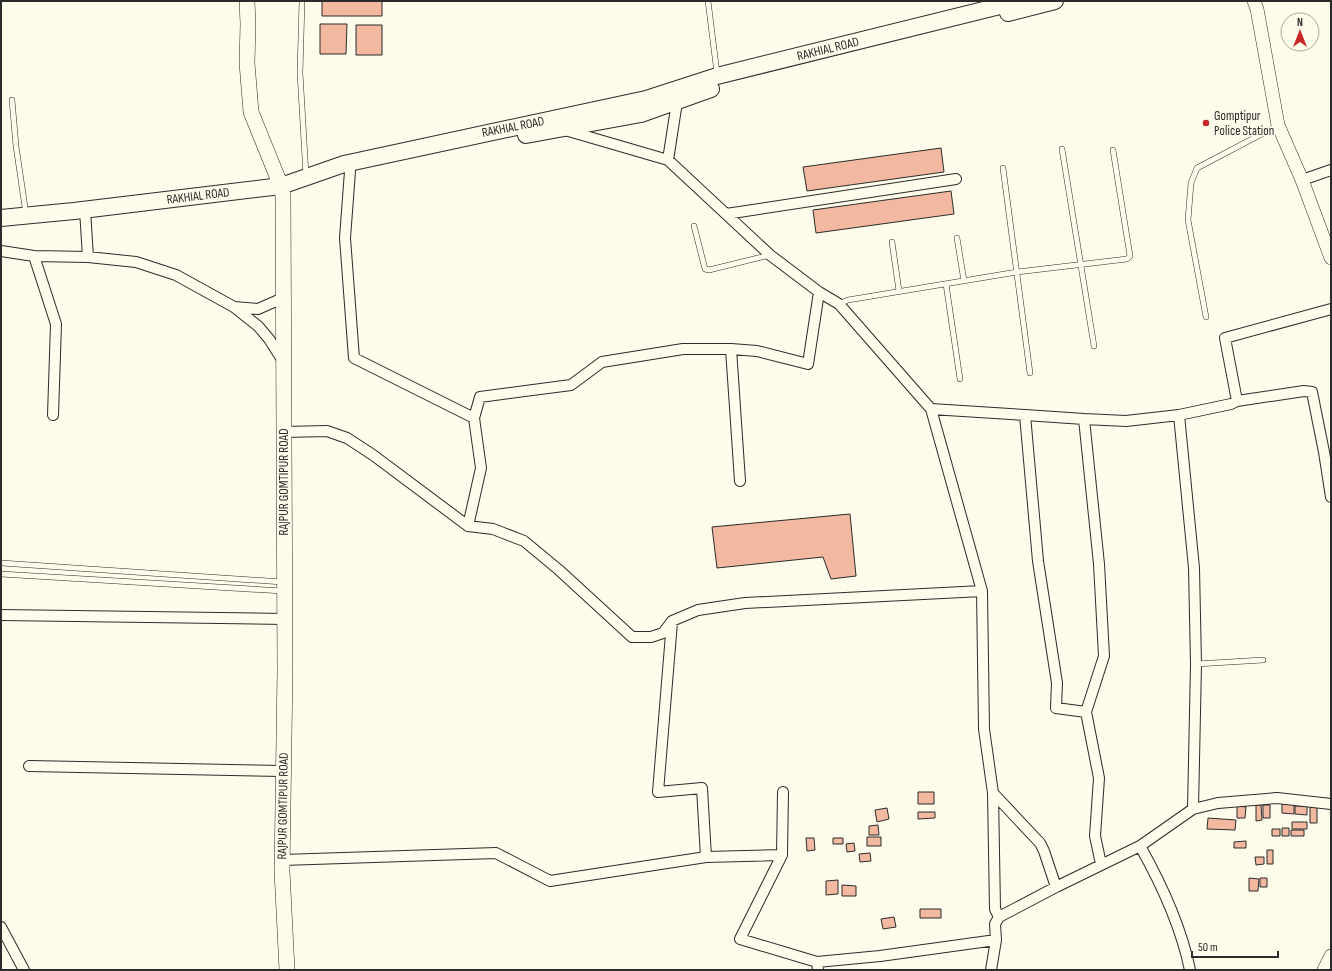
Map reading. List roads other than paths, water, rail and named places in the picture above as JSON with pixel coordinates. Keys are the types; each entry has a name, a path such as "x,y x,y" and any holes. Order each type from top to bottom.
{"main road":[{"name":"RAJPUR GOMTIPUR ROAD","path":"246,1 248,24 247,63 251,112 282,190 284,432 282,860 287,970"},
{"name":"RAKHIAL ROAD","path":"282,190 306,176 344,164 646,99 717,76 1020,1"},
{"name":"RAKHIAL ROAD","path":"1,218 282,190 350,171 497,140 641,114 720,85 1055,1"}],"street":[{"path":"1254,1 1257,9 1278,125 1302,180 1331,258"},
{"path":"668,160 677,102"},
{"path":"563,129 668,160 770,255 819,292 839,304 931,409 982,591 984,729 993,793 995,909 999,917"},
{"path":"1302,180 1331,170"},
{"path":"350,171 345,238 354,358 474,418"},
{"path":"726,214 956,179"},
{"path":"85,210 88,257"},
{"path":"1,250 34,256 88,257 136,262 176,275 234,308 258,326 269,339 283,363"},
{"path":"34,256 56,324 53,415"},
{"path":"468,526 481,468 474,418 480,397 571,385 602,362 682,349 731,349 757,351 808,364 819,292"},
{"path":"234,308 258,309 283,298"},
{"path":"1237,401 1225,338 1331,309"},
{"path":"731,349 740,481"},
{"path":"931,409 1126,421 1179,415 1231,404 1237,401 1304,391 1312,392 1331,497"},
{"path":"1025,415 1038,561 1057,683 1056,708 1086,712"},
{"path":"1179,415 1194,568 1196,664 1193,809"},
{"path":"1084,419 1099,564 1104,656 1086,712 1099,778 1095,836 1101,864"},
{"path":"284,432 326,431 347,438 374,455 468,526 493,529 524,541 559,570 632,636 651,637 663,633 672,621 698,610 745,603 982,591"},
{"path":"1,615 284,619"},
{"path":"672,621 658,792 702,788 706,857"},
{"path":"29,766 283,771"},
{"path":"783,792 782,855 740,939 817,966 996,940"},
{"path":"993,793 1040,844 1044,851 1056,887"},
{"path":"991,970 996,940 995,924 999,917 1101,864 1140,846 1193,809 1218,802 1277,798 1330,803"},
{"path":"1140,846 1154,871 1178,927 1190,970"},
{"path":"282,860 496,853 550,881 706,857 782,855"},
{"path":"1,927 24,970"},
{"path":"1324,970 1331,956"}],"lane":[{"path":"302,1 300,73 306,176"},
{"path":"708,1 717,76"},
{"path":"12,100 16,146 26,216"},
{"path":"1206,317 1188,220 1191,183 1197,168 1278,125"},
{"path":"1062,149 1094,346"},
{"path":"839,304 848,300 1016,272 1127,259 1130,256 1113,150"},
{"path":"1003,168 1030,373"},
{"path":"694,226 705,269 709,270 770,255"},
{"path":"957,238 964,281"},
{"path":"892,242 899,291"},
{"path":"946,284 960,379"},
{"path":"1,563 129,571 284,586"},
{"path":"70,567 70,578"},
{"path":"128,582 129,571"},
{"path":"1,574 190,585 284,586"},
{"path":"190,576 190,585"},
{"path":"1196,664 1263,660"}],"place":[{"name":"Gomptipur Police Station","path":"1206,123"}]}
